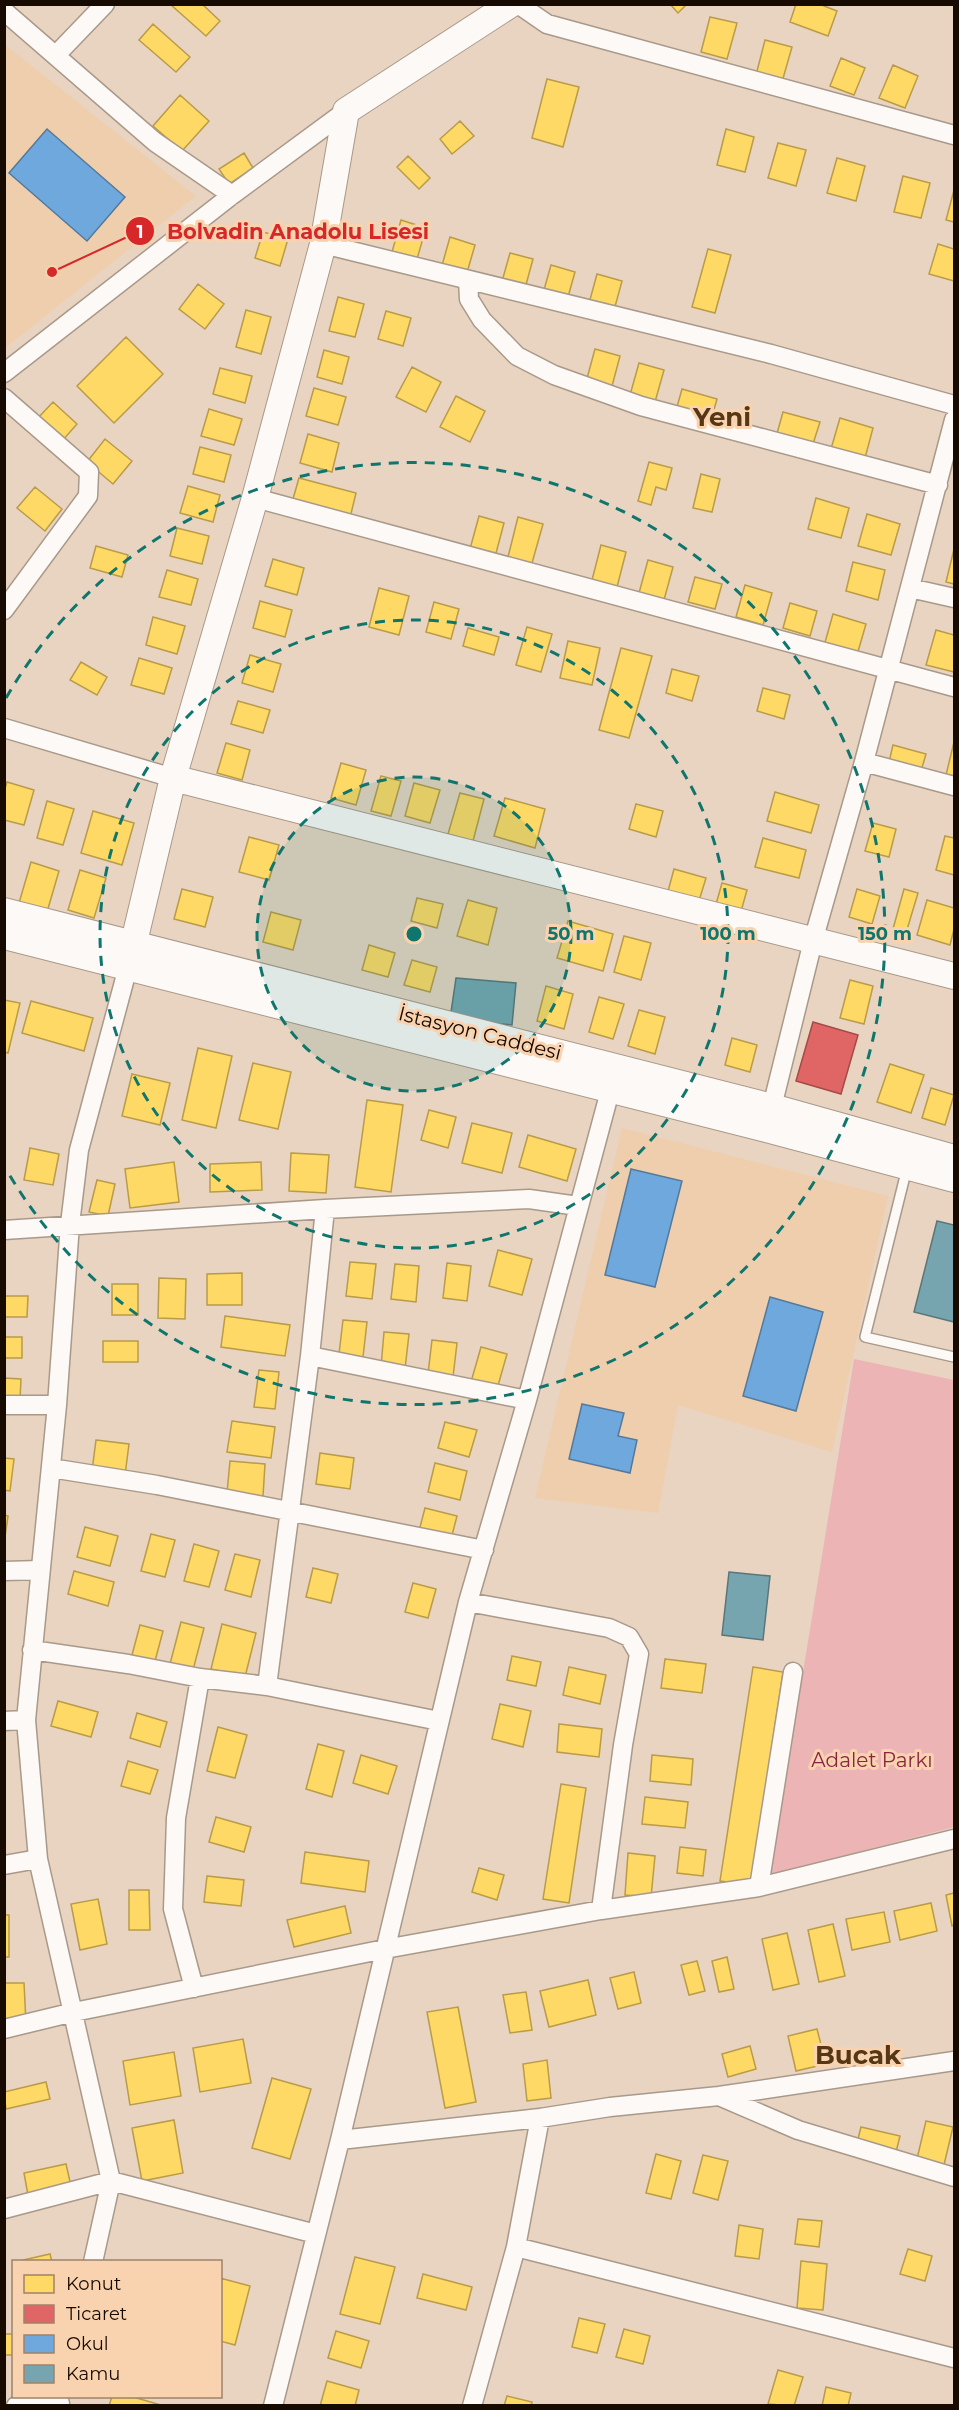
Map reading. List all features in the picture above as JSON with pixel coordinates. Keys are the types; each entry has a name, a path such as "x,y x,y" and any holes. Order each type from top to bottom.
{"main road":[{"path":"130,956 173,778 255,498 323,244 346,111 511,4"},
{"path":"173,778 954,976"},
{"name":"İstasyon Caddesi","path":"4,911 130,956 769,1118 954,1158"},
{"path":"4,936 130,956 610,1091 769,1118 908,1166 954,1179"}],"street":[{"path":"56,55 105,4"},
{"path":"518,4 547,24 954,135"},
{"path":"4,11 155,142 232,195"},
{"path":"4,373 232,195 346,111"},
{"path":"323,244 771,354 954,405"},
{"path":"468,280 469,299 482,320 517,356 554,375 641,406 938,485"},
{"path":"4,398 88,472 88,496 4,610"},
{"path":"769,1118 813,941 864,762 954,420"},
{"path":"255,498 954,687"},
{"path":"910,588 954,598"},
{"path":"4,728 173,778"},
{"path":"864,762 954,786"},
{"path":"93,2260 111,2181 38,1859 26,1720 57,1405 70,1224 79,1150 130,956"},
{"path":"273,2406 340,2140 468,1602 527,1400 610,1091"},
{"path":"4,1230 70,1224 529,1199 578,1206"},
{"path":"267,1686 310,1356 325,1209"},
{"path":"310,1356 527,1400"},
{"path":"4,1406 57,1405"},
{"path":"51,1468 157,1485 484,1550"},
{"path":"4,1571 40,1570"},
{"path":"468,1602 609,1628 629,1636 639,1654 623,1745 601,1910"},
{"path":"32,1650 128,1664 200,1678 267,1686 439,1721"},
{"path":"759,1887 793,1672"},
{"path":"194,1988 173,1909 176,1818 200,1678"},
{"path":"4,1721 26,1720"},
{"path":"4,2029 74,2012 385,1949 601,1910 759,1887 954,1839"},
{"path":"4,1865 38,1859"},
{"path":"340,2140 719,2096 954,2061"},
{"path":"719,2096 798,2130 954,2177"},
{"path":"472,2406 516,2247 540,2118"},
{"path":"4,2209 111,2181 316,2234"},
{"path":"516,2247 954,2358"},
{"path":"16,2406 60,2402"}],"lane":[{"path":"908,1166 866,1336 954,1357"}],"shaded area":[{"path":"4,44 196,196 5,348 4,348"},
{"path":"622,1128 888,1196 832,1452 678,1405 658,1513 535,1498"}],"green space":[{"name":"Adalet Parkı","path":"854,1359 954,1380 954,1827 770,1875"}],"building: Konut":[{"path":"170,4 202,4 220,21 206,36"},
{"path":"670,4 687,4 678,13"},
{"path":"796,4 819,4 837,11 828,36 790,22"},
{"path":"710,17 737,23 727,59 701,52"},
{"path":"153,24 190,57 176,72 139,40"},
{"path":"765,40 792,47 782,82 756,75"},
{"path":"841,58 865,68 854,95 830,86"},
{"path":"893,65 918,76 905,108 879,98"},
{"path":"547,79 579,87 563,147 532,138"},
{"path":"180,95 209,121 182,151 153,126"},
{"path":"460,121 474,136 452,154 440,139"},
{"path":"726,129 754,137 745,172 717,165"},
{"path":"778,143 806,150 796,186 768,178"},
{"path":"244,153 253,168 229,184 219,169"},
{"path":"408,156 430,178 419,189 397,167"},
{"path":"837,158 865,166 856,201 827,193"},
{"path":"903,176 930,183 921,218 894,212"},
{"path":"954,190 954,222 946,220"},
{"path":"401,220 426,228 417,259 392,252"},
{"path":"263,232 288,239 280,266 255,258"},
{"path":"450,237 475,245 466,276 441,269"},
{"path":"938,244 954,249 954,281 929,274"},
{"path":"708,249 731,255 715,313 692,307"},
{"path":"510,253 533,259 524,292 501,285"},
{"path":"551,265 575,272 566,304 542,297"},
{"path":"597,274 622,281 613,314 588,307"},
{"path":"198,284 224,304 205,329 179,309"},
{"path":"338,297 364,304 355,337 329,331"},
{"path":"246,310 271,317 261,354 236,347"},
{"path":"386,311 411,318 403,346 378,339"},
{"path":"126,337 163,374 114,423 77,386"},
{"path":"595,349 620,356 611,390 586,382"},
{"path":"324,350 349,357 342,384 317,377"},
{"path":"639,363 664,370 655,402 630,395"},
{"path":"412,367 441,382 426,412 396,397"},
{"path":"220,368 252,376 245,403 213,394"},
{"path":"314,388 346,397 338,425 306,416"},
{"path":"682,389 717,399 710,424 675,414"},
{"path":"456,396 485,411 470,442 440,427"},
{"path":"53,402 77,424 62,441 38,418"},
{"path":"209,409 242,419 234,445 201,436"},
{"path":"783,412 820,422 812,447 776,437"},
{"path":"840,418 873,428 865,458 831,449"},
{"path":"308,434 339,443 332,472 300,463"},
{"path":"105,439 132,461 113,484 87,462"},
{"path":"200,447 231,455 224,482 193,474"},
{"path":"649,462 672,468 666,490 656,487 651,505 638,501"},
{"path":"701,474 720,479 712,512 693,508"},
{"path":"299,478 356,493 349,522 291,506"},
{"path":"188,486 220,495 213,522 180,513"},
{"path":"35,487 62,509 45,531 17,508"},
{"path":"816,498 849,508 841,538 808,529"},
{"path":"867,514 900,524 891,555 858,546"},
{"path":"479,516 504,523 495,557 470,549"},
{"path":"518,517 543,524 532,563 508,557"},
{"path":"177,528 209,536 202,564 170,556"},
{"path":"601,545 626,552 616,591 591,584"},
{"path":"96,546 128,555 122,577 90,568"},
{"path":"954,549 954,584 946,582"},
{"path":"273,559 304,568 297,595 265,586"},
{"path":"648,560 673,567 664,600 639,593"},
{"path":"853,562 885,570 878,600 846,591"},
{"path":"167,570 198,579 191,605 159,597"},
{"path":"695,577 722,584 715,609 688,602"},
{"path":"745,585 772,593 763,625 736,617"},
{"path":"379,588 409,596 399,635 369,627"},
{"path":"260,601 292,610 285,637 253,628"},
{"path":"434,602 459,609 451,639 426,632"},
{"path":"790,603 817,611 810,636 783,628"},
{"path":"833,614 866,624 857,655 824,646"},
{"path":"153,617 185,626 177,654 146,645"},
{"path":"527,627 552,634 541,672 516,665"},
{"path":"468,628 499,637 494,655 463,646"},
{"path":"936,630 954,635 954,672 926,665"},
{"path":"568,641 600,648 592,685 560,678"},
{"path":"621,648 652,656 629,738 599,730"},
{"path":"250,655 281,664 273,692 242,683"},
{"path":"139,658 172,668 164,694 131,685"},
{"path":"81,662 107,677 97,695 70,680"},
{"path":"672,669 699,676 692,701 666,693"},
{"path":"763,688 790,695 784,719 757,711"},
{"path":"238,701 270,710 263,733 231,724"},
{"path":"954,742 954,777 946,775"},
{"path":"226,743 250,750 242,780 217,773"},
{"path":"893,745 926,754 921,771 889,762"},
{"path":"341,763 366,770 356,805 331,798"},
{"path":"381,776 401,781 391,816 371,811"},
{"path":"7,782 34,790 24,825 4,820 4,792"},
{"path":"414,783 440,790 430,823 405,816"},
{"path":"775,792 819,805 811,833 767,821"},
{"path":"460,793 484,799 473,841 448,834"},
{"path":"505,798 545,809 535,848 494,836"},
{"path":"47,801 74,809 63,845 37,838"},
{"path":"636,804 663,811 656,837 629,829"},
{"path":"93,811 134,823 122,865 81,853"},
{"path":"873,823 896,829 889,857 865,851"},
{"path":"945,836 954,838 954,875 936,870"},
{"path":"249,837 279,845 269,880 239,872"},
{"path":"763,838 806,850 799,878 755,867"},
{"path":"31,862 59,871 47,912 19,903"},
{"path":"674,869 706,878 698,904 667,895"},
{"path":"80,870 106,878 94,918 68,910"},
{"path":"722,883 747,890 740,915 715,908"},
{"path":"182,889 213,897 205,927 174,919"},
{"path":"857,889 880,896 872,924 849,917"},
{"path":"904,889 918,893 906,933 893,929"},
{"path":"417,898 443,904 437,928 411,921"},
{"path":"468,900 497,908 488,945 457,936"},
{"path":"927,900 954,908 954,929 950,945 917,935"},
{"path":"271,912 301,920 293,950 263,942"},
{"path":"568,921 613,934 603,971 557,958"},
{"path":"624,936 651,943 641,980 614,972"},
{"path":"369,945 395,953 388,977 362,970"},
{"path":"412,960 437,967 430,992 404,985"},
{"path":"850,980 873,986 864,1024 840,1018"},
{"path":"546,986 573,994 564,1029 537,1021"},
{"path":"599,997 624,1004 613,1039 589,1032"},
{"path":"4,1000 20,1003 8,1053 4,1052"},
{"path":"31,1001 93,1018 84,1051 22,1033"},
{"path":"639,1010 665,1017 655,1054 628,1046"},
{"path":"732,1038 757,1045 750,1072 725,1065"},
{"path":"198,1048 232,1056 216,1128 182,1120"},
{"path":"253,1063 291,1072 278,1129 239,1120"},
{"path":"890,1064 924,1075 911,1113 877,1102"},
{"path":"132,1074 170,1083 160,1125 122,1116"},
{"path":"931,1088 954,1095 945,1125 922,1118"},
{"path":"367,1100 403,1105 391,1192 355,1187"},
{"path":"429,1110 456,1117 448,1148 421,1140"},
{"path":"472,1123 512,1133 502,1173 462,1163"},
{"path":"528,1135 576,1149 567,1181 519,1167"},
{"path":"30,1148 59,1154 53,1185 24,1180"},
{"path":"291,1153 329,1155 326,1193 289,1191"},
{"path":"174,1162 179,1202 130,1208 125,1169"},
{"path":"261,1162 262,1190 210,1192 210,1164"},
{"path":"97,1180 115,1184 108,1216 89,1212"},
{"path":"498,1250 532,1259 522,1295 489,1286"},
{"path":"350,1262 376,1264 372,1299 346,1296"},
{"path":"447,1263 471,1266 467,1301 443,1298"},
{"path":"395,1264 419,1266 416,1302 391,1299"},
{"path":"242,1273 242,1305 207,1305 207,1274"},
{"path":"159,1278 186,1279 185,1319 158,1318"},
{"path":"112,1284 138,1284 138,1315 112,1315"},
{"path":"4,1296 28,1296 27,1317 4,1317"},
{"path":"225,1316 290,1325 285,1356 221,1347"},
{"path":"343,1320 367,1322 363,1357 339,1354"},
{"path":"384,1332 409,1334 405,1369 381,1367"},
{"path":"4,1337 22,1337 22,1358 4,1358"},
{"path":"432,1340 457,1343 453,1377 428,1374"},
{"path":"103,1341 138,1341 138,1362 103,1362"},
{"path":"481,1347 507,1354 497,1389 471,1382"},
{"path":"259,1370 279,1372 275,1409 254,1407"},
{"path":"4,1378 21,1379 20,1399 4,1398"},
{"path":"232,1421 275,1427 271,1458 227,1452"},
{"path":"445,1422 477,1430 469,1457 438,1448"},
{"path":"96,1440 129,1444 125,1475 92,1471"},
{"path":"320,1453 354,1458 350,1489 316,1484"},
{"path":"4,1458 14,1459 10,1491 4,1490"},
{"path":"230,1461 265,1464 263,1496 227,1493"},
{"path":"435,1463 467,1471 460,1500 428,1492"},
{"path":"425,1508 457,1516 450,1543 418,1535"},
{"path":"4,1515 8,1516 4,1544"},
{"path":"85,1527 118,1536 110,1566 77,1557"},
{"path":"151,1534 175,1540 165,1577 141,1571"},
{"path":"194,1544 219,1551 209,1587 184,1581"},
{"path":"235,1554 260,1560 251,1597 225,1590"},
{"path":"313,1568 338,1574 331,1603 306,1597"},
{"path":"74,1571 114,1582 108,1606 68,1594"},
{"path":"413,1583 436,1589 428,1618 405,1612"},
{"path":"181,1622 204,1628 193,1670 170,1664"},
{"path":"222,1624 256,1633 245,1677 211,1669"},
{"path":"140,1625 163,1631 155,1661 132,1655"},
{"path":"512,1656 541,1662 536,1686 507,1680"},
{"path":"665,1659 706,1664 702,1693 661,1688"},
{"path":"569,1667 606,1675 600,1704 563,1695"},
{"path":"753,1667 783,1672 751,1885 720,1881"},
{"path":"58,1701 98,1712 91,1737 51,1726"},
{"path":"500,1704 531,1711 523,1747 492,1739"},
{"path":"137,1713 167,1722 160,1747 130,1738"},
{"path":"559,1724 602,1729 599,1757 557,1752"},
{"path":"218,1727 247,1735 235,1778 207,1771"},
{"path":"318,1744 344,1751 332,1797 306,1789"},
{"path":"361,1755 397,1766 388,1794 353,1783"},
{"path":"652,1755 693,1759 691,1785 650,1781"},
{"path":"128,1761 158,1770 150,1794 121,1786"},
{"path":"561,1784 586,1788 569,1903 543,1899"},
{"path":"645,1797 688,1802 685,1828 642,1824"},
{"path":"216,1817 251,1827 244,1852 209,1842"},
{"path":"680,1847 706,1850 703,1876 677,1873"},
{"path":"305,1852 369,1861 365,1892 301,1883"},
{"path":"628,1853 655,1856 651,1897 625,1895"},
{"path":"479,1868 504,1875 497,1900 472,1892"},
{"path":"207,1876 244,1880 241,1906 204,1902"},
{"path":"129,1890 149,1890 150,1930 129,1930"},
{"path":"954,1893 954,1925 952,1926 946,1895"},
{"path":"98,1899 107,1944 80,1950 71,1904"},
{"path":"931,1903 937,1931 900,1940 894,1911"},
{"path":"345,1906 351,1933 294,1947 287,1920"},
{"path":"884,1912 890,1942 852,1950 846,1919"},
{"path":"4,1915 9,1915 9,1957 4,1957"},
{"path":"833,1924 845,1976 819,1982 808,1930"},
{"path":"787,1933 799,1984 773,1990 762,1939"},
{"path":"727,1957 734,1989 719,1992 712,1961"},
{"path":"697,1961 705,1991 689,1995 681,1965"},
{"path":"634,1972 641,2003 618,2009 610,1978"},
{"path":"588,1980 596,2015 549,2027 540,1991"},
{"path":"4,1983 24,1983 26,2023 4,2024"},
{"path":"526,1992 532,2030 510,2033 503,1995"},
{"path":"458,2007 476,2102 445,2108 427,2012"},
{"path":"817,2029 826,2064 796,2071 788,2036"},
{"path":"243,2039 251,2083 200,2092 193,2048"},
{"path":"750,2046 756,2069 728,2077 722,2054"},
{"path":"174,2052 181,2096 130,2105 123,2061"},
{"path":"547,2060 551,2098 527,2101 523,2064"},
{"path":"272,2078 311,2089 290,2159 252,2148"},
{"path":"46,2082 50,2099 6,2109 4,2092"},
{"path":"174,2120 183,2173 142,2181 132,2128"},
{"path":"926,2121 953,2127 943,2169 916,2163"},
{"path":"861,2127 900,2136 895,2156 856,2147"},
{"path":"656,2154 681,2161 671,2199 646,2193"},
{"path":"703,2155 728,2161 718,2200 693,2193"},
{"path":"66,2164 71,2186 28,2195 24,2173"},
{"path":"798,2219 822,2221 819,2247 795,2244"},
{"path":"739,2225 763,2229 759,2259 735,2256"},
{"path":"908,2249 932,2256 925,2281 900,2274"},
{"path":"50,2254 52,2260 23,2260"},
{"path":"355,2257 395,2267 380,2324 340,2314"},
{"path":"801,2261 827,2264 823,2310 797,2308"},
{"path":"423,2274 472,2287 466,2310 417,2298"},
{"path":"222,2279 250,2286 235,2345 222,2342"},
{"path":"579,2318 605,2324 597,2353 572,2347"},
{"path":"624,2329 650,2336 643,2364 616,2357"},
{"path":"336,2331 369,2341 361,2368 328,2358"},
{"path":"4,2334 12,2334 12,2355 4,2355"},
{"path":"778,2370 803,2377 794,2406 768,2404"},
{"path":"327,2381 359,2390 355,2406 320,2406"},
{"path":"826,2387 851,2393 848,2406 822,2406"},
{"path":"507,2396 532,2402 531,2406 504,2406"},
{"path":"111,2398 137,2398 164,2406 109,2406"}],"building: Ticaret":[{"path":"813,1022 858,1035 841,1094 796,1081"}],"building: Okul":[{"path":"47,129 125,197 87,241 9,173"},
{"path":"631,1169 682,1181 655,1287 605,1275"},
{"path":"770,1297 823,1312 796,1411 743,1396"},
{"path":"582,1404 624,1413 618,1436 637,1440 630,1473 569,1459"}],"building: Kamu":[{"path":"456,978 516,983 512,1025 450,1019"},
{"path":"937,1221 954,1225 954,1322 914,1312"},
{"path":"729,1572 770,1576 763,1640 722,1635"}],"place":[{"name":"Bolvadin Anadolu Lisesi","path":"52,272"}],"district":[{"name":"Yeni","path":"722,417"},
{"name":"Bucak","path":"858,2055"}]}
